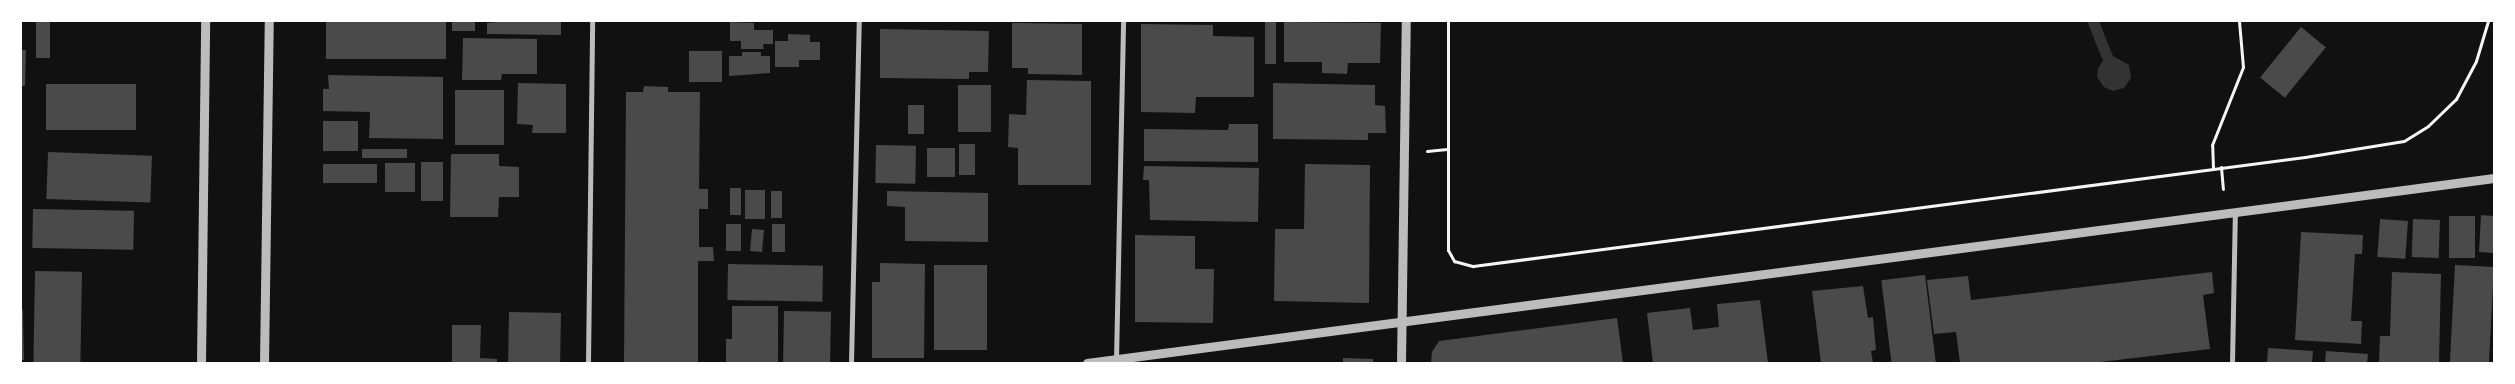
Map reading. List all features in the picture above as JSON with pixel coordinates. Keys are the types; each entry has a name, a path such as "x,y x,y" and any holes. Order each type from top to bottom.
{"street":[{"path":"201,363 205,21"},
{"path":"264,363 269,21"},
{"path":"588,363 592,21"},
{"path":"852,363 859,21"},
{"path":"1116,361 1122,21"},
{"path":"1401,363 1406,21"},
{"path":"1087,363 1116,361 1401,319 2494,178"},
{"path":"2232,363 2236,212"}],"path":[{"path":"1448,21 1448,250 1454,261 1473,266 2404,141 2428,126 2456,99 2476,61 2488,21"},
{"path":"2212,168 2212,145 2243,67 2239,21"}],"shaded area":[{"path":"2087,21 2099,21 2113,56 2129,65 2131,78 2124,88 2113,91 2104,87 2097,77 2098,68 2103,61"}],"building":[{"path":"36,21 50,21 50,58 36,58"},
{"path":"326,21 446,21 446,59 326,59"},
{"path":"452,21 475,21 475,31 452,31"},
{"path":"561,21 561,35 487,34 487,23"},
{"path":"1265,21 1276,21 1276,64 1265,64"},
{"path":"730,22 754,23 754,30 773,30 773,44 763,44 764,49 741,49 741,41 730,41"},
{"path":"1284,22 1381,23 1380,63 1348,63 1347,74 1322,73 1322,62 1284,62"},
{"path":"1012,23 1082,24 1082,75 1028,74 1028,68 1012,68"},
{"path":"1141,24 1213,25 1213,36 1254,37 1254,97 1196,97 1195,113 1141,112"},
{"path":"2301,27 2326,47 2285,98 2260,78"},
{"path":"880,29 989,31 988,72 969,72 969,79 880,78"},
{"path":"788,34 810,35 810,42 820,42 820,60 799,60 799,67 775,67 775,41 788,41"},
{"path":"463,38 537,39 537,74 502,74 501,80 462,80"},
{"path":"21,50 26,50 25,86 21,86"},
{"path":"689,51 722,51 722,82 689,82"},
{"path":"742,52 761,52 761,56 770,56 770,73 729,76 729,56 742,56"},
{"path":"328,75 443,77 443,139 369,138 370,112 323,111 323,89 329,89"},
{"path":"1027,80 1091,81 1091,185 1018,185 1018,148 1008,147 1009,114 1026,115"},
{"path":"518,83 566,84 566,133 532,133 533,125 517,124"},
{"path":"1273,83 1375,85 1375,105 1385,106 1386,133 1368,133 1368,140 1273,139"},
{"path":"46,84 136,84 136,130 46,130"},
{"path":"958,85 991,85 991,132 958,132"},
{"path":"644,86 668,87 668,92 700,92 699,189 708,189 708,209 699,209 699,247 713,247 714,261 698,261 698,363 624,363 626,92 643,92"},
{"path":"455,90 504,90 504,145 455,145"},
{"path":"908,105 924,105 924,134 908,134"},
{"path":"323,121 358,121 358,151 323,151"},
{"path":"1229,124 1258,124 1258,162 1144,161 1144,129 1228,130"},
{"path":"959,144 975,144 975,175 959,175"},
{"path":"876,145 916,146 915,184 875,183"},
{"path":"927,148 955,148 955,177 927,177"},
{"path":"362,149 407,149 407,158 362,158"},
{"path":"48,152 152,156 150,203 46,199"},
{"path":"451,154 499,154 499,166 519,167 519,197 499,197 498,217 450,217"},
{"path":"421,162 443,162 443,201 421,201"},
{"path":"385,163 415,163 415,192 385,192"},
{"path":"323,164 377,164 377,183 323,183"},
{"path":"1305,164 1370,165 1369,303 1274,301 1275,229 1304,229"},
{"path":"1144,166 1259,168 1258,222 1150,220 1149,180 1143,180"},
{"path":"730,188 741,188 741,215 730,215"},
{"path":"745,190 765,190 765,219 745,219"},
{"path":"771,191 782,191 782,218 771,218"},
{"path":"887,191 988,193 988,242 905,241 905,207 887,206"},
{"path":"33,209 134,211 133,250 32,248"},
{"path":"2481,215 2494,216 2494,253 2479,252"},
{"path":"2449,216 2475,216 2475,258 2449,258"},
{"path":"2380,219 2408,221 2405,259 2377,257"},
{"path":"2413,219 2440,220 2439,258 2412,257"},
{"path":"726,224 741,224 741,251 726,251"},
{"path":"772,224 785,224 785,252 772,252"},
{"path":"752,229 764,230 762,252 750,251"},
{"path":"2301,232 2363,235 2362,254 2355,254 2351,321 2362,321 2361,344 2295,340"},
{"path":"1135,235 1195,236 1195,269 1214,269 1213,323 1135,322"},
{"path":"880,263 925,264 924,358 872,358 872,282 880,282"},
{"path":"728,264 823,266 822,302 727,300"},
{"path":"934,265 987,265 987,350 934,350"},
{"path":"2455,265 2494,267 2489,363 2450,363"},
{"path":"35,271 82,272 80,363 33,363"},
{"path":"2212,272 2214,293 2203,295 2210,349 2092,363 1960,363 1956,332 1934,334 1927,280 1968,276 1971,300"},
{"path":"2392,272 2441,274 2439,363 2379,363 2380,336 2390,336"},
{"path":"1925,275 1936,363 1891,363 1881,280"},
{"path":"1863,286 1868,318 1873,317 1876,350 1871,351 1873,363 1821,363 1812,291"},
{"path":"1760,300 1768,363 1653,363 1647,313 1690,308 1693,330 1719,327 1717,304"},
{"path":"732,306 778,306 778,363 726,363 726,339 732,339"},
{"path":"21,309 23,309 24,360 21,360"},
{"path":"784,311 831,312 830,363 783,363"},
{"path":"509,312 561,313 560,363 508,363"},
{"path":"1617,318 1623,363 1431,363 1432,352 1439,341"},
{"path":"452,325 481,325 480,358 497,359 497,363 452,363"},
{"path":"2268,348 2313,351 2312,363 2267,363"},
{"path":"2326,351 2368,354 2367,363 2325,363"},
{"path":"1343,358 1373,359 1373,363 1343,363"}]}
